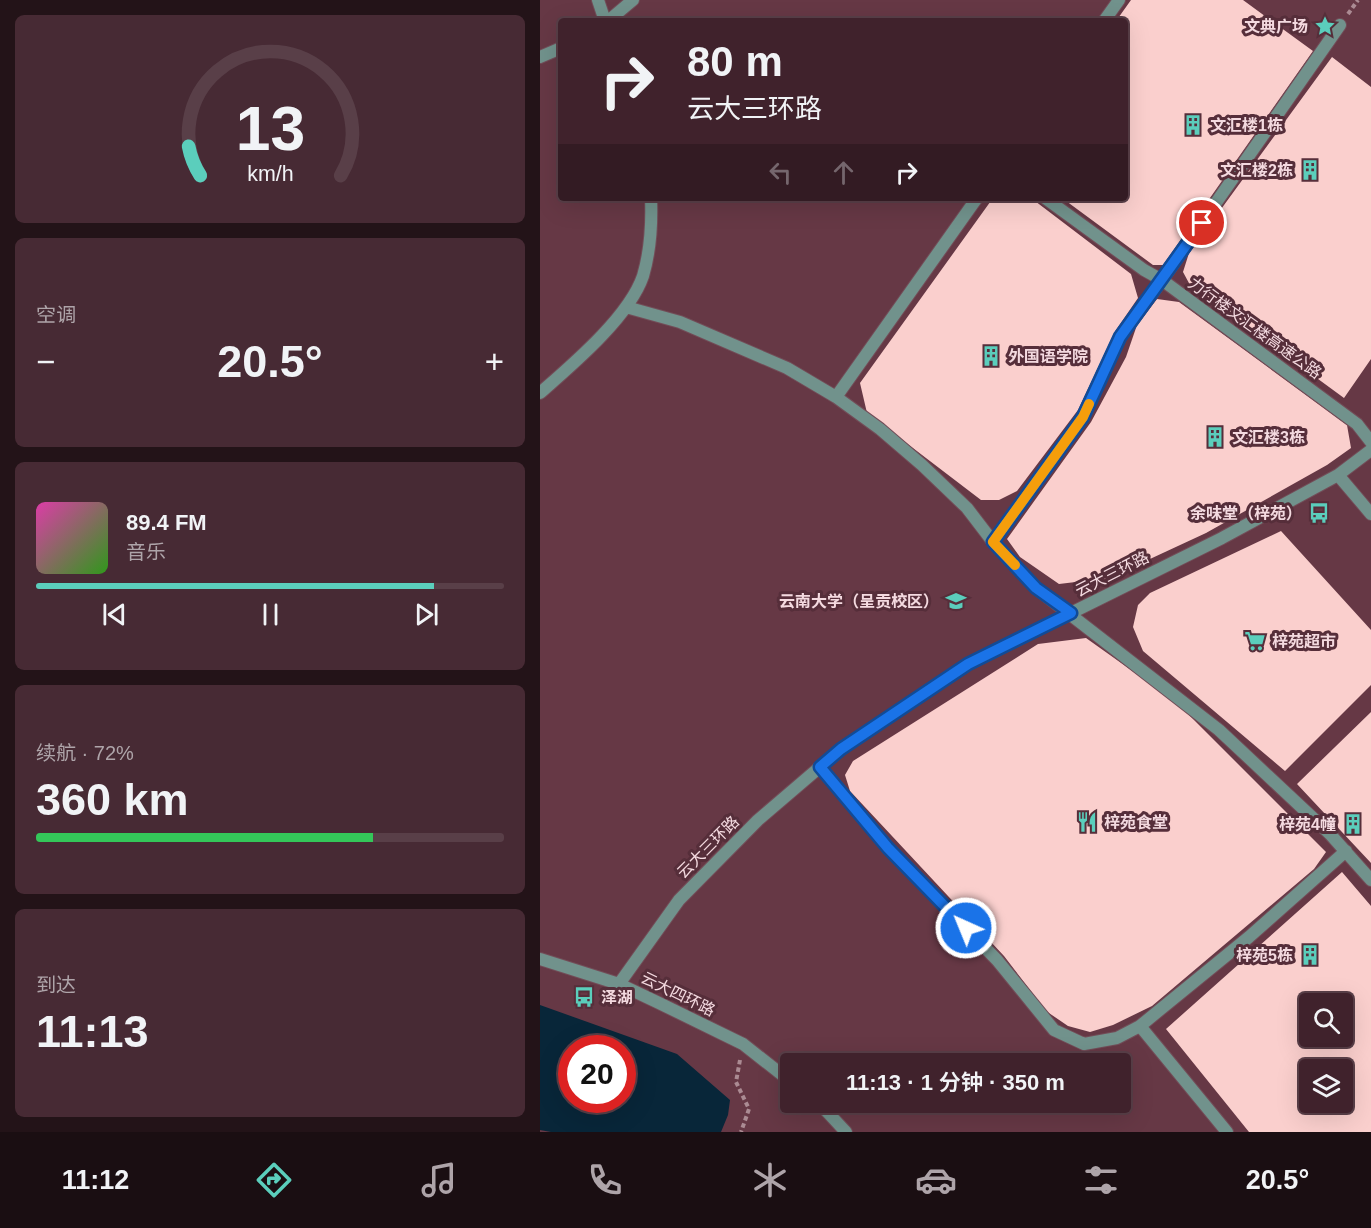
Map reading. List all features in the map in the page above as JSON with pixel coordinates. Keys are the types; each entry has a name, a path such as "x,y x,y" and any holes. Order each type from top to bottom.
{"lane":[{"path":"598,0 606,18"},
{"path":"611,18 633,0"},
{"path":"1106,18 1119,0"},
{"name":"力行楼文汇楼高速公路","path":"1340,25 1162,280 1357,424 1371,442"},
{"path":"540,57 558,49"},
{"path":"540,393 579,359 626,307 643,276 652,220 651,201"},
{"path":"836,398 975,201"},
{"path":"993,542 1083,417 1120,337 1162,280 1144,270 1050,201"},
{"path":"626,307 680,322 787,368 880,429 967,508 993,542 1036,588 1220,730 1346,851 1371,880"},
{"name":"云大三环路","path":"619,984 679,900 758,820 841,749 968,664 1222,538 1338,475 1371,450"},
{"path":"1338,475 1371,514"},
{"path":"820,767 888,848 997,960 1054,1030 1084,1044 1117,1038 1140,1026 1249,937 1346,851"},
{"name":"云大四环路","path":"540,959 619,984 746,1047 780,1073"},
{"path":"1140,1026 1227,1132"},
{"path":"828,1113 846,1132"}],"path":[{"path":"741,1132 749,1109 736,1082 738,1065 746,1047"}],"shaded area":[{"name":"云南大学（呈贡校区）","path":"540,0 1371,0 1371,1132 540,1132"}],"water":[{"path":"540,1005 624,1035 558,1035 558,1113 636,1113 636,1039 677,1054 730,1100 728,1115 721,1132 551,1132 540,1130"}],"building":[{"name":"文汇楼1栋","path":"1131,0 1243,0 1313,51 1163,265 1153,265 1066,201 1128,201 1128,18 1118,18"},
{"name":"文汇楼2栋","path":"1332,57 1371,87 1371,359 1344,398 1190,285 1183,272 1189,253"},
{"name":"外国语学院","path":"991,201 1035,201 1131,274 1138,298 1116,330 1078,410 1017,491 999,500 981,500 867,413 860,383"},
{"name":"文汇楼3栋","path":"1157,299 1179,302 1347,425 1351,448 1327,465 1206,533 1109,578 1059,584 1020,557 1007,539 1091,422 1126,357 1137,325"},
{"name":"梓苑超市","path":"1281,531 1371,630 1371,685 1285,771 1143,651 1133,627 1138,605 1150,593"},
{"name":"梓苑食堂","path":"1086,638 1176,702 1326,852 1314,869 1152,1006 1113,1025 1090,1032 1068,1026 1046,1011 1004,956 850,791 845,775 853,761 1038,644"},
{"name":"梓苑4幢","path":"1371,712 1371,863 1297,784"},
{"name":"梓苑5栋","path":"1342,872 1371,906 1371,1132 1249,1132 1166,1029"}],"slow traffic":[{"path":"1015,565 993,542 1083,417 1089,404"}],"place":[{"name":"文典广场","path":"1325,26"},
{"name":"文汇楼1栋","path":"1193,125"},
{"name":"文汇楼2栋","path":"1310,170"},
{"name":"外国语学院","path":"991,356"},
{"name":"文汇楼3栋","path":"1215,437"},
{"name":"余味堂（梓苑）","path":"1319,513"},
{"name":"云南大学（呈贡校区）","path":"956,601"},
{"name":"梓苑超市","path":"1255,641"},
{"name":"梓苑食堂","path":"1087,822"},
{"name":"梓苑4幢","path":"1353,824"},
{"name":"梓苑5栋","path":"1310,955"},
{"name":"泽湖","path":"584,997"}],"route":[{"path":"966,928 888,848 820,767 841,749 968,664 1071,613 1036,588 993,542 1083,417 1120,337 1202,223"}]}
